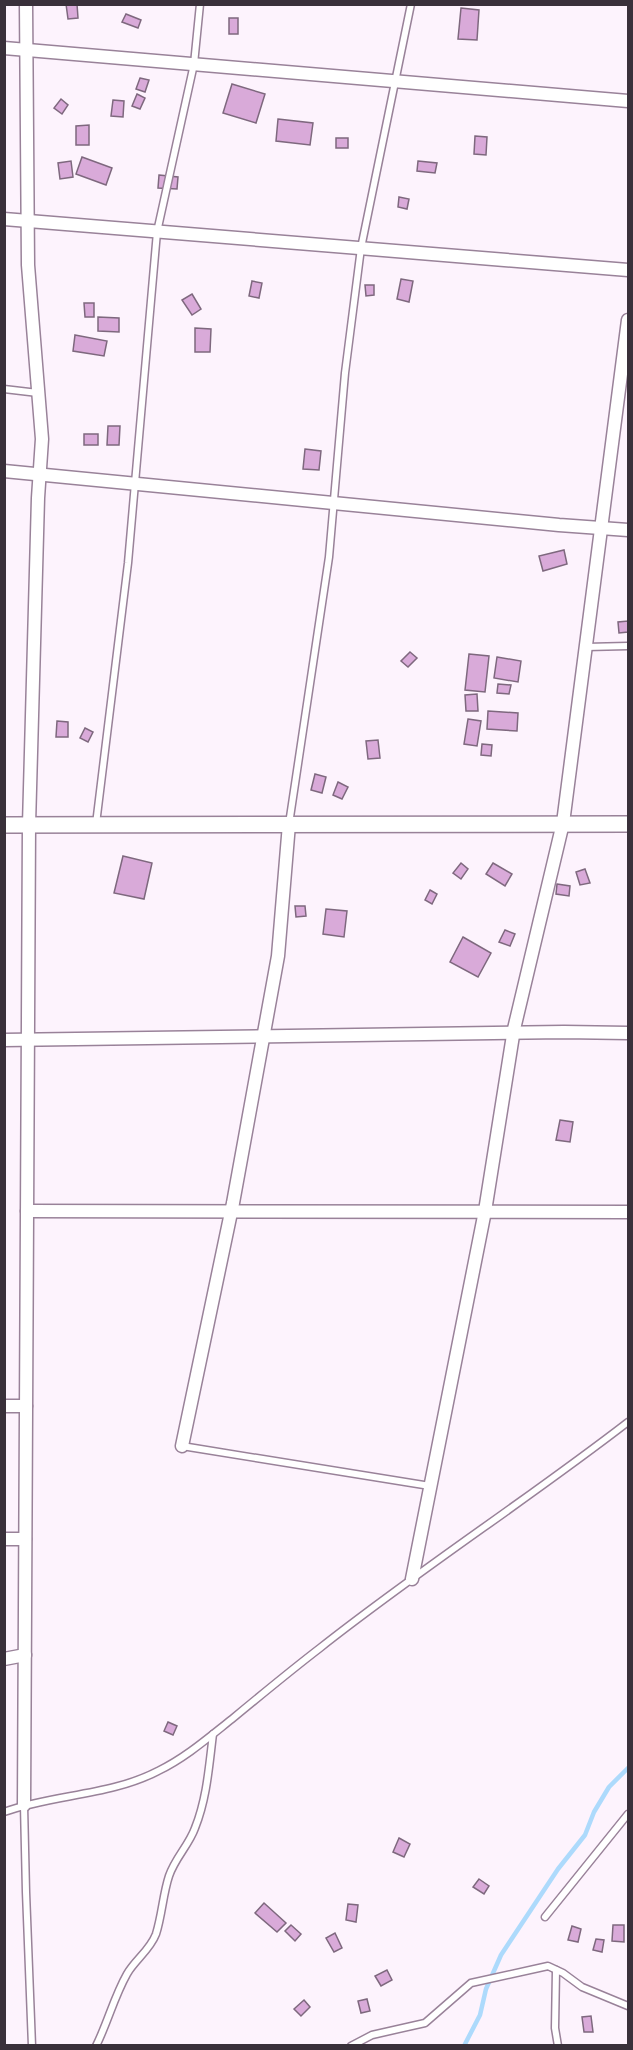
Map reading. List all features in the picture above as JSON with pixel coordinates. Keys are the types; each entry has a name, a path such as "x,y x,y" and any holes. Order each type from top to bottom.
{"street":[{"path":"24,1805 29,825 39,474 42,439 28,266 26,4"},
{"path":"4,48 628,101"},
{"path":"4,219 628,270"},
{"path":"412,1579 485,1212 513,1033 563,824 628,320"},
{"path":"4,471 628,530"},
{"path":"182,1446 231,1212 278,956 289,824"},
{"path":"4,825 628,824"},
{"path":"4,1040 628,1033"},
{"path":"27,1211 628,1212"},
{"path":"4,1406 26,1406"},
{"path":"4,1539 26,1539"},
{"path":"4,1659 25,1655"}],"lane":[{"path":"96,825 128,563 156,232 194,64 200,4"},
{"path":"289,824 329,557 345,373 361,248 411,4"},
{"path":"4,389 38,393"},
{"path":"586,646 628,646"},
{"path":"4,1812 24,1805 116,1787 156,1772 186,1756 319,1648 562,1473 628,1422"},
{"path":"182,1446 430,1486"},
{"path":"96,2046 106,2026 116,1995 128,1972 146,1952 156,1934 169,1874 194,1831 204,1803 213,1734"},
{"path":"24,1805 32,2046"},
{"path":"545,1917 628,1814"},
{"path":"351,2046 372,2035 425,2023 471,1983 548,1966 582,1987 628,2006"},
{"path":"556,1970 555,2028 558,2046"}],"building":[{"path":"66,4 77,4 78,18 68,19"},
{"path":"461,8 479,10 477,40 458,39"},
{"path":"126,14 141,20 138,28 122,22"},
{"path":"229,18 238,18 238,34 229,34"},
{"path":"140,78 149,80 145,92 136,89"},
{"path":"232,84 265,94 256,123 223,113"},
{"path":"137,94 145,98 140,109 132,106"},
{"path":"61,99 68,105 62,114 54,108"},
{"path":"113,100 124,101 123,117 111,116"},
{"path":"278,119 313,123 310,145 276,141"},
{"path":"89,125 89,145 76,145 76,126"},
{"path":"475,136 487,137 486,155 474,154"},
{"path":"336,138 348,138 348,148 336,148"},
{"path":"82,157 112,168 106,185 76,174"},
{"path":"71,161 73,177 60,179 58,163"},
{"path":"418,161 437,163 435,173 417,171"},
{"path":"159,175 178,177 177,189 158,188"},
{"path":"399,197 409,199 407,209 398,207"},
{"path":"401,279 413,281 409,302 397,299"},
{"path":"252,281 262,283 259,298 249,296"},
{"path":"365,285 374,285 374,295 366,296"},
{"path":"192,294 201,309 192,315 182,300"},
{"path":"84,303 94,303 94,317 85,317"},
{"path":"98,317 119,318 119,332 98,331"},
{"path":"195,328 211,329 210,352 195,352"},
{"path":"75,335 107,341 104,356 73,351"},
{"path":"108,426 120,426 119,445 107,445"},
{"path":"84,434 98,434 98,445 84,445"},
{"path":"305,449 321,451 319,470 303,469"},
{"path":"564,550 567,564 543,571 539,556"},
{"path":"628,621 628,632 619,633 618,622"},
{"path":"410,652 417,658 408,667 401,661"},
{"path":"469,654 489,656 485,692 465,690"},
{"path":"497,657 521,661 518,682 494,678"},
{"path":"498,684 511,685 509,694 497,693"},
{"path":"477,694 478,711 466,711 465,695"},
{"path":"488,711 518,713 517,731 487,729"},
{"path":"468,719 481,721 477,746 464,744"},
{"path":"57,721 68,722 68,737 56,737"},
{"path":"85,728 93,732 88,742 80,738"},
{"path":"378,740 380,758 368,759 366,741"},
{"path":"482,744 492,745 491,756 481,755"},
{"path":"315,774 326,777 322,793 311,790"},
{"path":"338,782 348,787 342,799 333,795"},
{"path":"123,856 152,863 144,899 114,893"},
{"path":"461,863 468,869 461,879 453,873"},
{"path":"493,863 512,874 505,886 486,874"},
{"path":"585,869 590,883 580,885 576,872"},
{"path":"557,884 570,886 569,896 556,894"},
{"path":"430,890 437,894 432,904 425,900"},
{"path":"295,906 305,906 306,916 296,917"},
{"path":"326,909 347,911 344,937 323,934"},
{"path":"505,930 515,934 510,946 499,942"},
{"path":"463,937 491,953 478,977 450,962"},
{"path":"560,1120 573,1122 570,1142 556,1140"},
{"path":"168,1722 177,1726 173,1735 164,1731"},
{"path":"399,1838 410,1844 404,1857 393,1852"},
{"path":"479,1879 489,1886 484,1894 473,1887"},
{"path":"264,1903 286,1923 277,1932 255,1913"},
{"path":"348,1904 358,1905 356,1922 346,1920"},
{"path":"291,1925 301,1934 295,1941 285,1931"},
{"path":"613,1925 624,1925 624,1942 612,1941"},
{"path":"572,1926 581,1929 578,1942 568,1940"},
{"path":"335,1933 342,1948 334,1952 326,1938"},
{"path":"596,1939 604,1940 602,1952 593,1950"},
{"path":"387,1970 392,1980 381,1986 375,1976"},
{"path":"367,1999 370,2011 361,2013 358,2001"},
{"path":"304,2000 310,2007 301,2016 294,2009"},
{"path":"591,2016 593,2032 584,2032 582,2017"}],"waterway":[{"path":"464,2046 480,2015 486,1989 501,1955 558,1869 585,1835 594,1812 609,1787 628,1768"}]}
